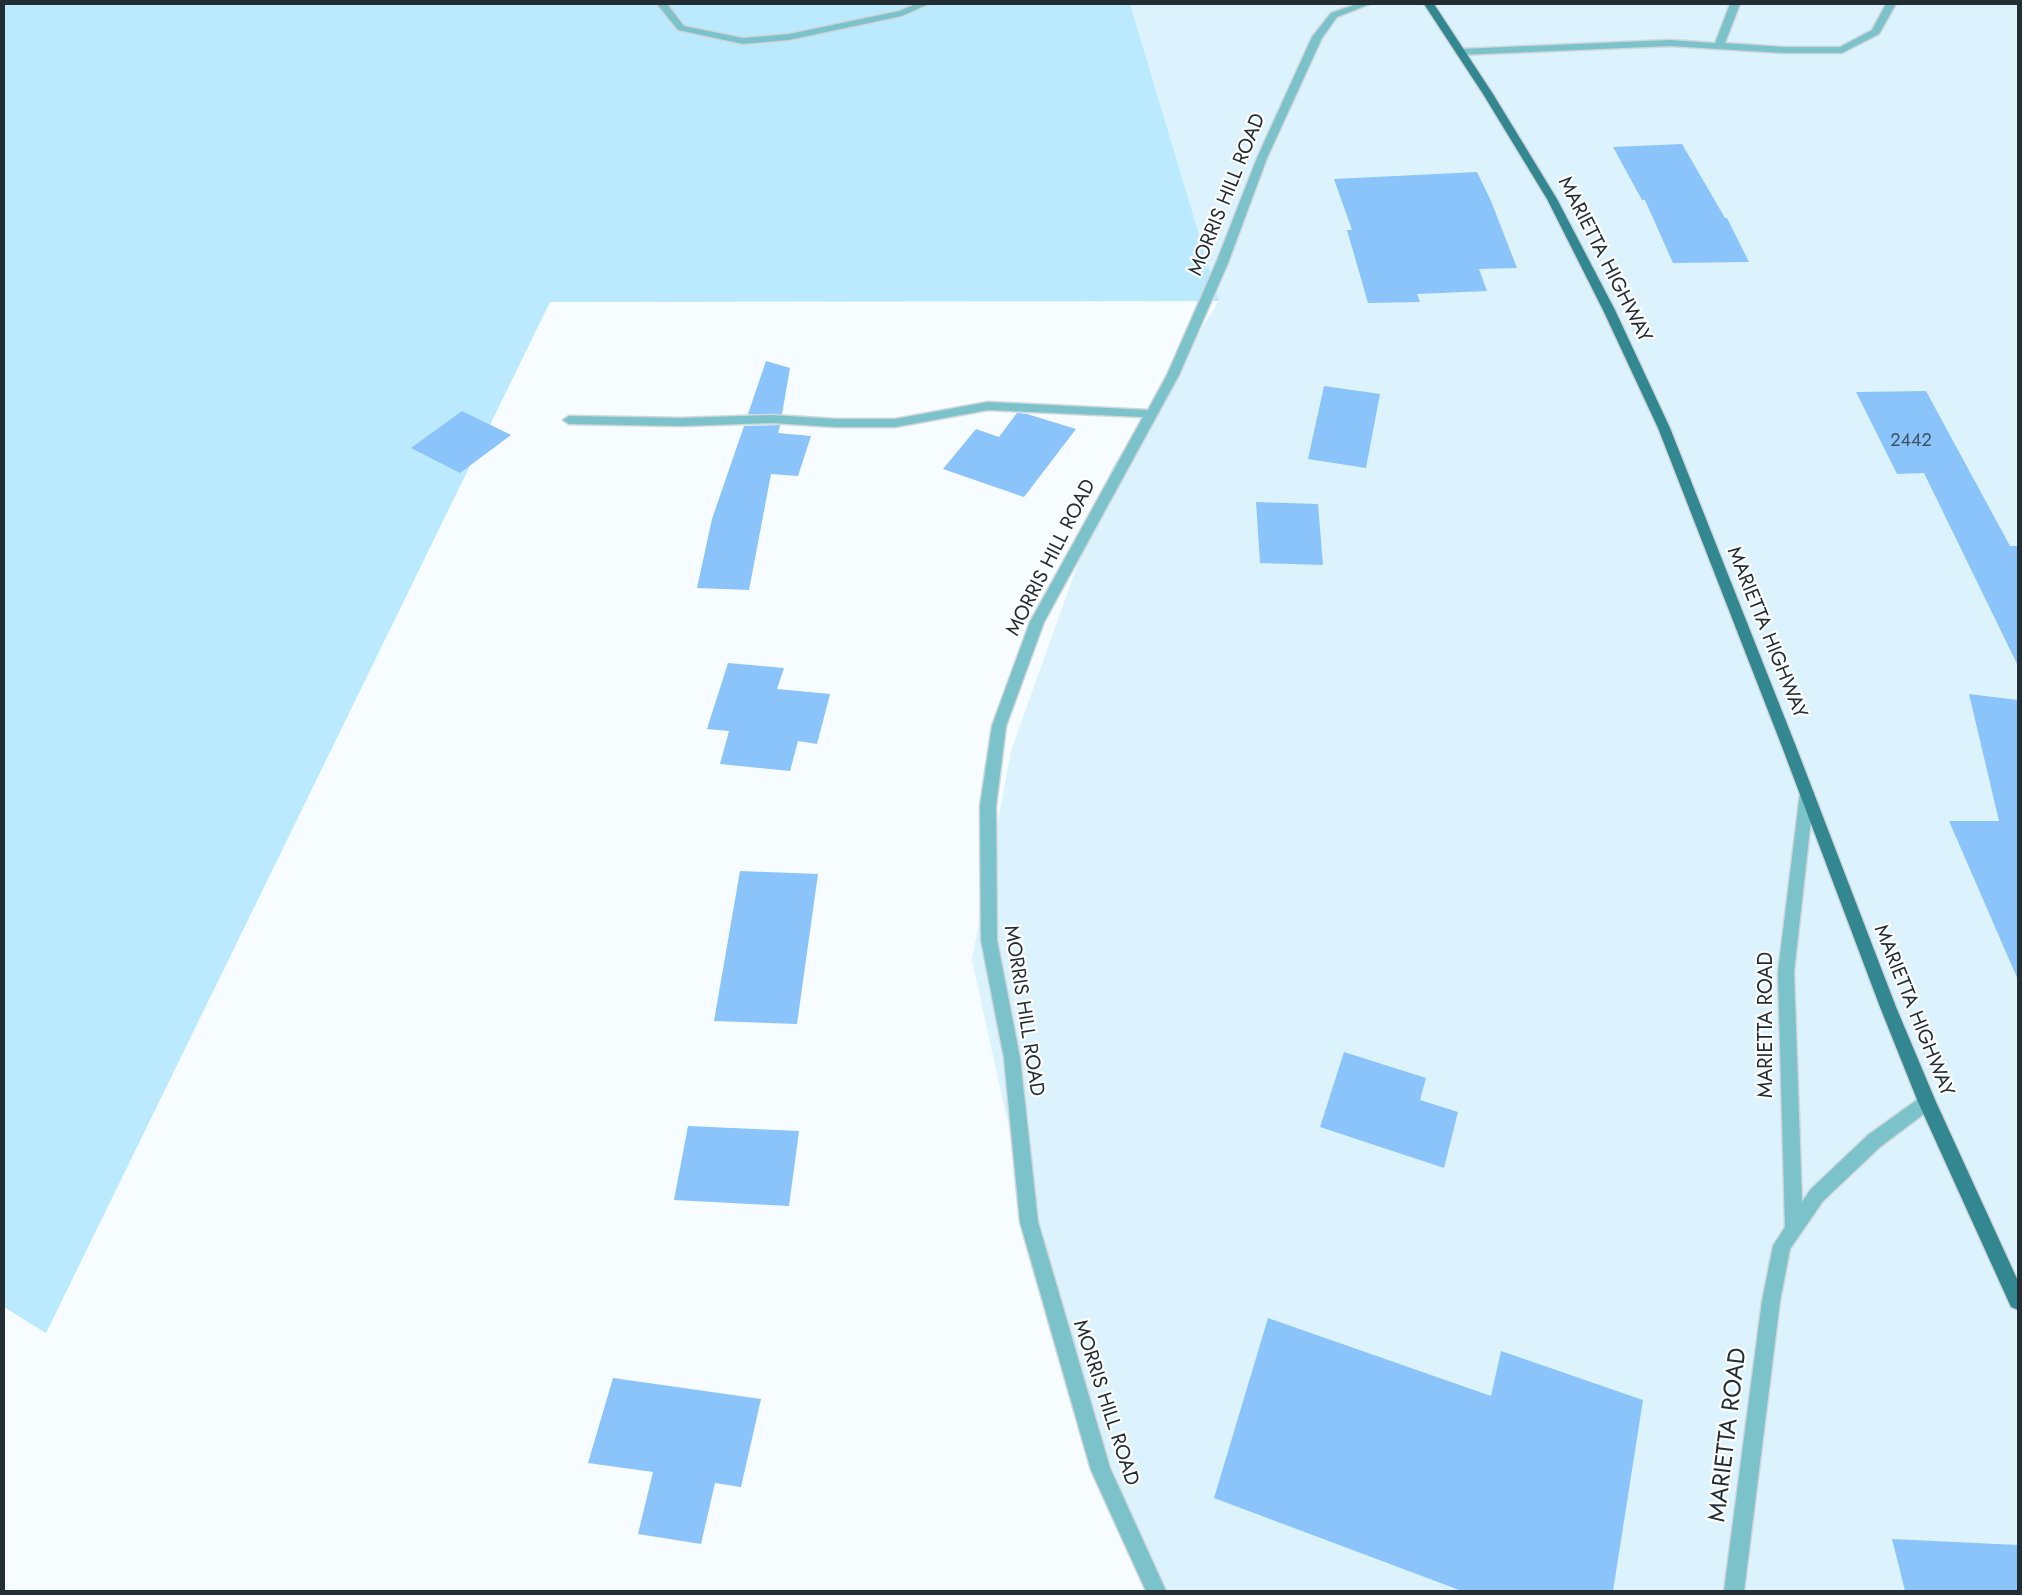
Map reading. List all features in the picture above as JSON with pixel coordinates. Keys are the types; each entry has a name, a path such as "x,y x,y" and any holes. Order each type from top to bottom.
{"main road":[{"name":"MARIETTA HIGHWAY","path":"1429,4 1552,199 1609,310 1664,428 1807,792 1888,1007 1927,1102 2018,1301"}],"street":[{"path":"662,4 681,28 743,41 789,37 902,13 924,4"},
{"name":"MORRIS HILL ROAD","path":"1156,1591 1100,1470 1029,1222 1012,1058 988,940 988,806 999,726 1037,622 1173,375 1222,263 1262,158 1317,38 1334,15 1361,4"},
{"path":"1718,46 1735,4"},
{"path":"1460,52 1670,43 1783,50 1842,50 1876,32 1891,4"},
{"path":"569,420 681,422 772,419 836,423 895,423 988,406 1152,414"},
{"name":"MARIETTA ROAD","path":"1794,1229 1786,972 1807,792"},
{"name":"MARIETTA ROAD","path":"1734,1591 1771,1301 1782,1246 1817,1195 1831,1181 1874,1141 1927,1102"}],"shaded area":[{"path":"4,4 1130,4 1219,301 550,302 46,1333 4,1307"},
{"path":"1130,4 2018,4 2018,1591 1156,1591 1047,1301 972,960 1011,751 1112,468 1219,301"}],"building":[{"path":"1682,144 1725,218 1727,218 1749,262 1673,263 1645,200 1642,200 1613,147"},
{"path":"1477,172 1491,201 1517,268 1479,269 1487,291 1417,294 1420,302 1368,303 1347,230 1352,230 1334,179"},
{"path":"766,361 790,368 782,414 748,414"},
{"path":"1324,386 1380,394 1366,468 1308,459"},
{"path":"1926,391 2010,546 2018,546 2018,666 1924,473 1897,474 1856,392"},
{"path":"462,411 511,435 460,473 411,448"},
{"path":"1017,413 1027,414 1076,429 1024,497 943,469 976,429 999,437"},
{"path":"780,425 778,433 811,436 798,476 771,474 749,590 697,588 712,519 744,426"},
{"path":"1256,502 1318,504 1323,565 1260,563"},
{"path":"728,663 784,668 777,689 830,694 817,744 798,741 790,771 720,764 729,731 707,729"},
{"path":"1969,694 2018,700 2018,980 1949,821 1999,821"},
{"path":"740,871 818,874 797,1024 714,1021"},
{"path":"1344,1052 1426,1078 1420,1100 1458,1112 1444,1168 1320,1127"},
{"path":"688,1126 799,1131 789,1206 674,1200"},
{"path":"1268,1318 1491,1396 1501,1351 1643,1400 1613,1591 1462,1591 1214,1498"},
{"path":"613,1378 761,1399 741,1487 715,1483 701,1544 638,1534 653,1472 588,1463"},
{"path":"1892,1539 2018,1545 2018,1591 1905,1591"}]}
